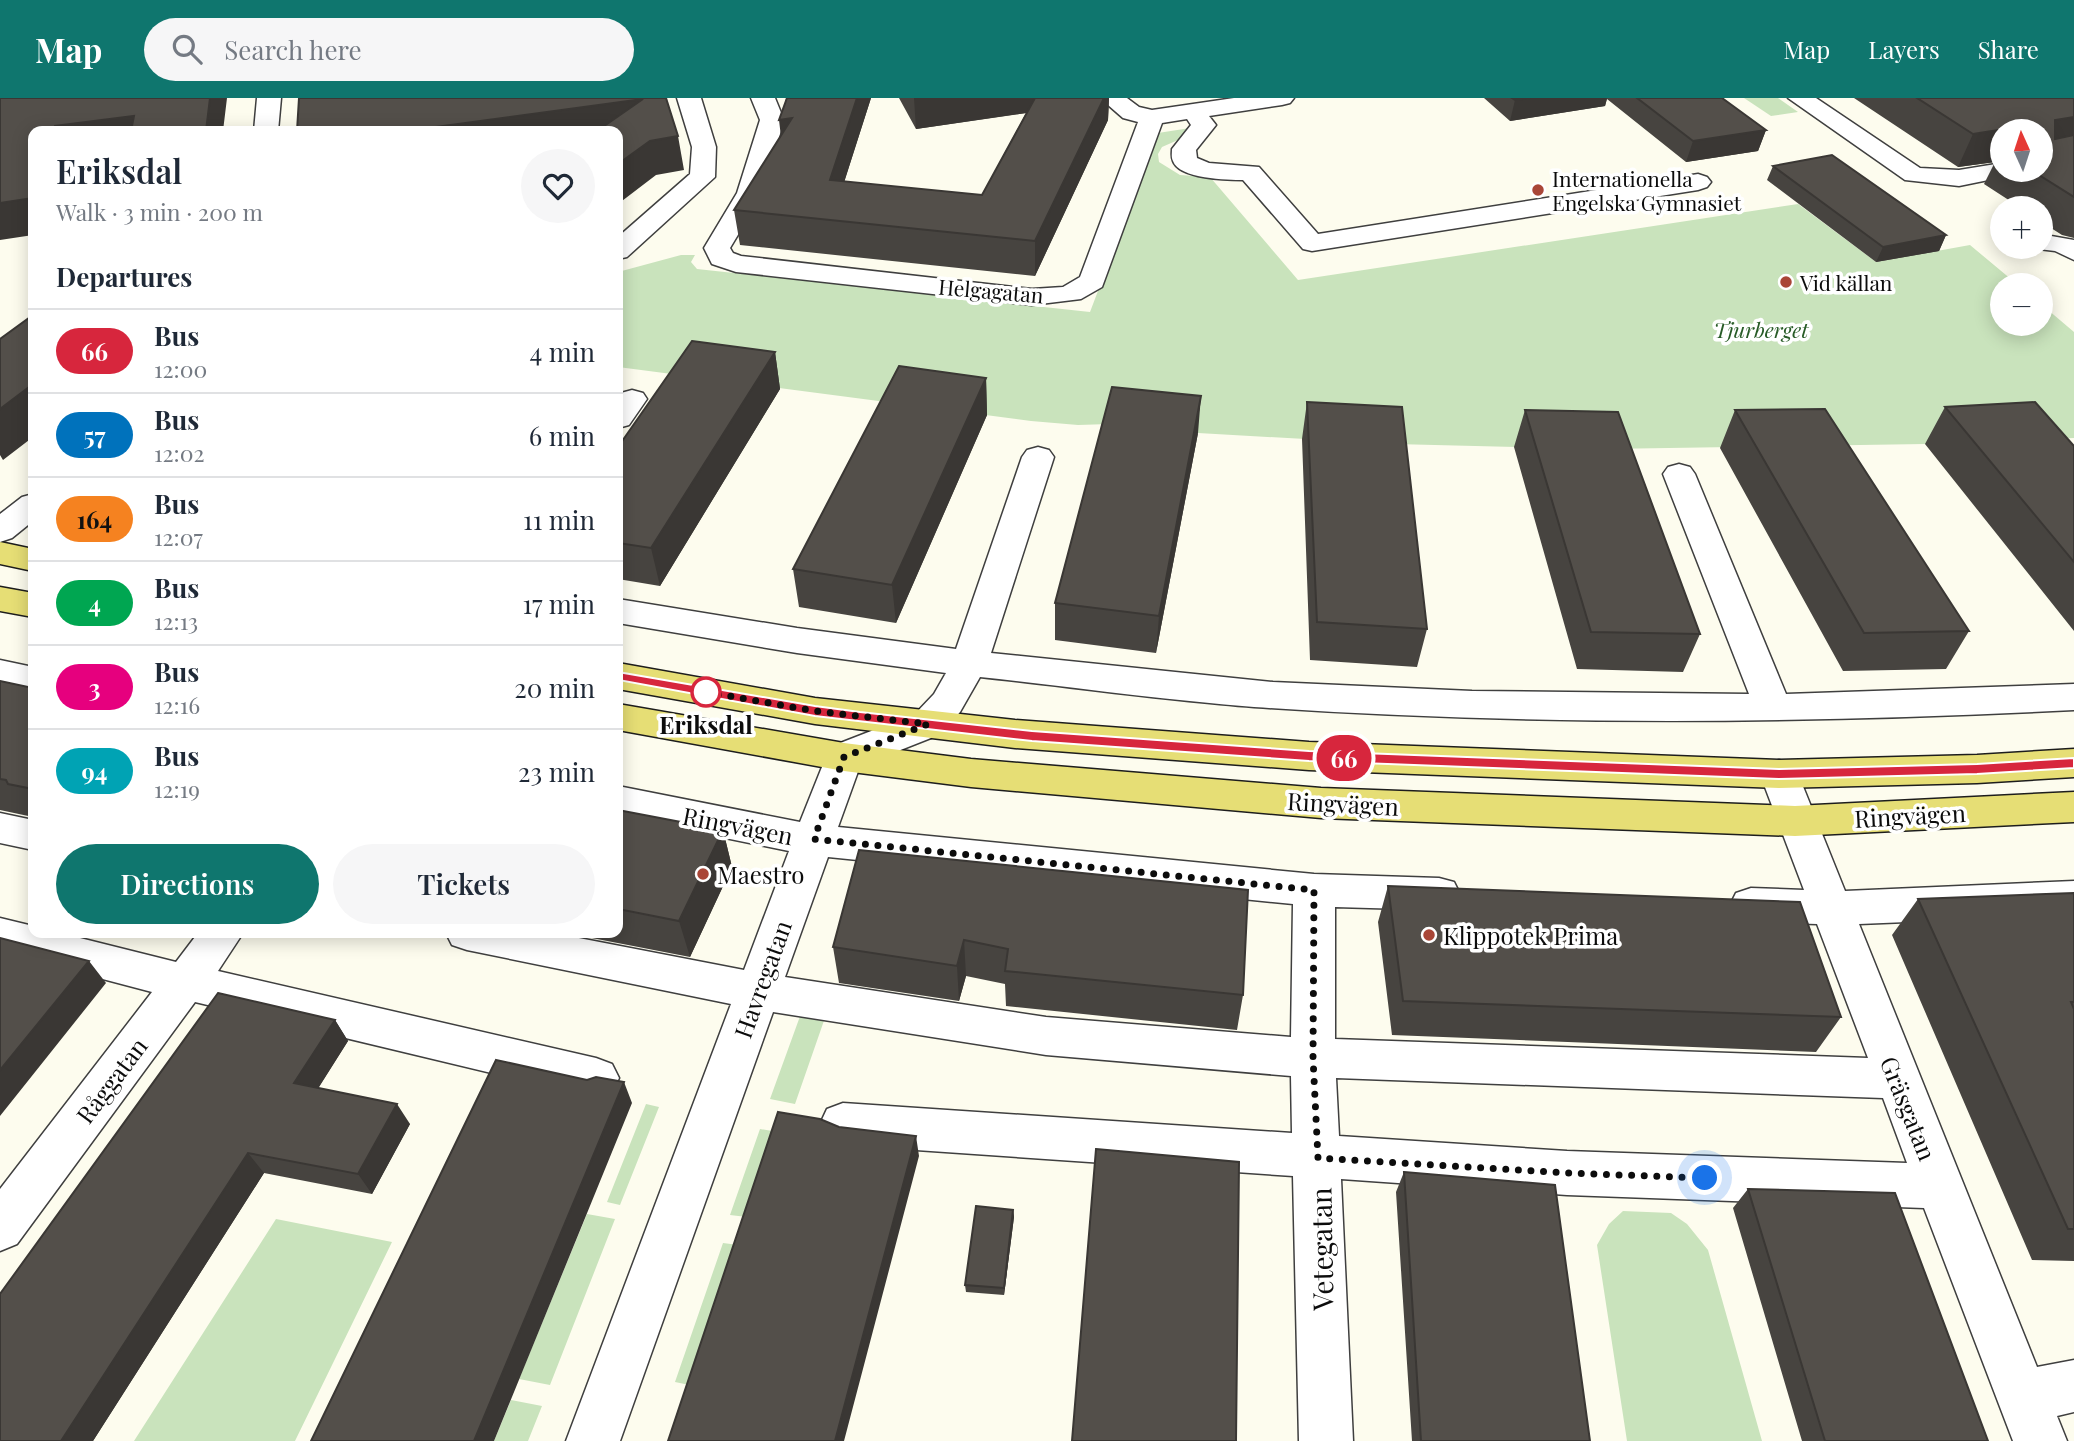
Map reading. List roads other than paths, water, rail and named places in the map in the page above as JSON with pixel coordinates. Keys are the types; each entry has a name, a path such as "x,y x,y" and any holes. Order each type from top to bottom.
{"main road":[{"path":"0,553 28,559"},
{"path":"0,598 28,604"},
{"name":"Ringvägen","path":"623,677 815,711 1048,737 1309,756 1779,774 1977,769 2074,762"},
{"name":"Ringvägen","path":"623,718 844,757 971,773 1321,803 1795,821 2074,807"}],"street":[{"path":"266,126 268,98"},
{"path":"623,247 702,177 707,161 706,148 689,98"},
{"name":"Helgagatan","path":"763,98 772,120 764,154 750,193 717,248 722,258 736,264 1032,297 1072,295 1092,281 1152,117"},
{"path":"1112,98 1131,113 1152,117 1282,98"},
{"path":"1800,98 1914,175 1937,178 1990,172"},
{"path":"1193,111 1204,125 1184,149 1185,162 1195,168 1217,172 1250,172 1312,243 1698,182"},
{"path":"2053,243 2062,244 2074,252"},
{"path":"844,757 928,724 947,703 969,665 1038,457"},
{"path":"1679,474 1773,707"},
{"path":"0,494 28,502"},
{"path":"0,531 28,507"},
{"path":"623,612 710,628 969,665 1271,695 1507,705 1773,707 2074,696"},
{"path":"0,673 28,679"},
{"name":"Havregatan","path":"593,1441 844,757"},
{"name":"Gräsgatan","path":"1779,774 1795,821 2031,1419"},
{"name":"Ringvägen","path":"623,802 814,839 1314,890 1477,895"},
{"path":"0,828 28,834"},
{"name":"Vetegatan","path":"1314,890 1313,1058 1326,1441"},
{"path":"1709,903 1830,908 2074,898"},
{"path":"0,935 185,982 596,1078"},
{"name":"Råggatan","path":"0,1228 218,938"},
{"path":"492,938 757,991 1046,1036 1313,1058 1897,1079"},
{"path":"844,1124 1567,1173 1940,1186"},
{"path":"2031,1419 2074,1386"}],"place":[{"name":"Internationella Engelska Gymnasiet","path":"1538,190"},
{"name":"Vid källan","path":"1786,282"},
{"name":"Eriksdal","path":"706,692"},
{"name":"Maestro","path":"703,874"},
{"name":"Klippotek Prima","path":"1429,935"}],"park label":[{"name":"Tjurberget","path":"1761,329"}]}
